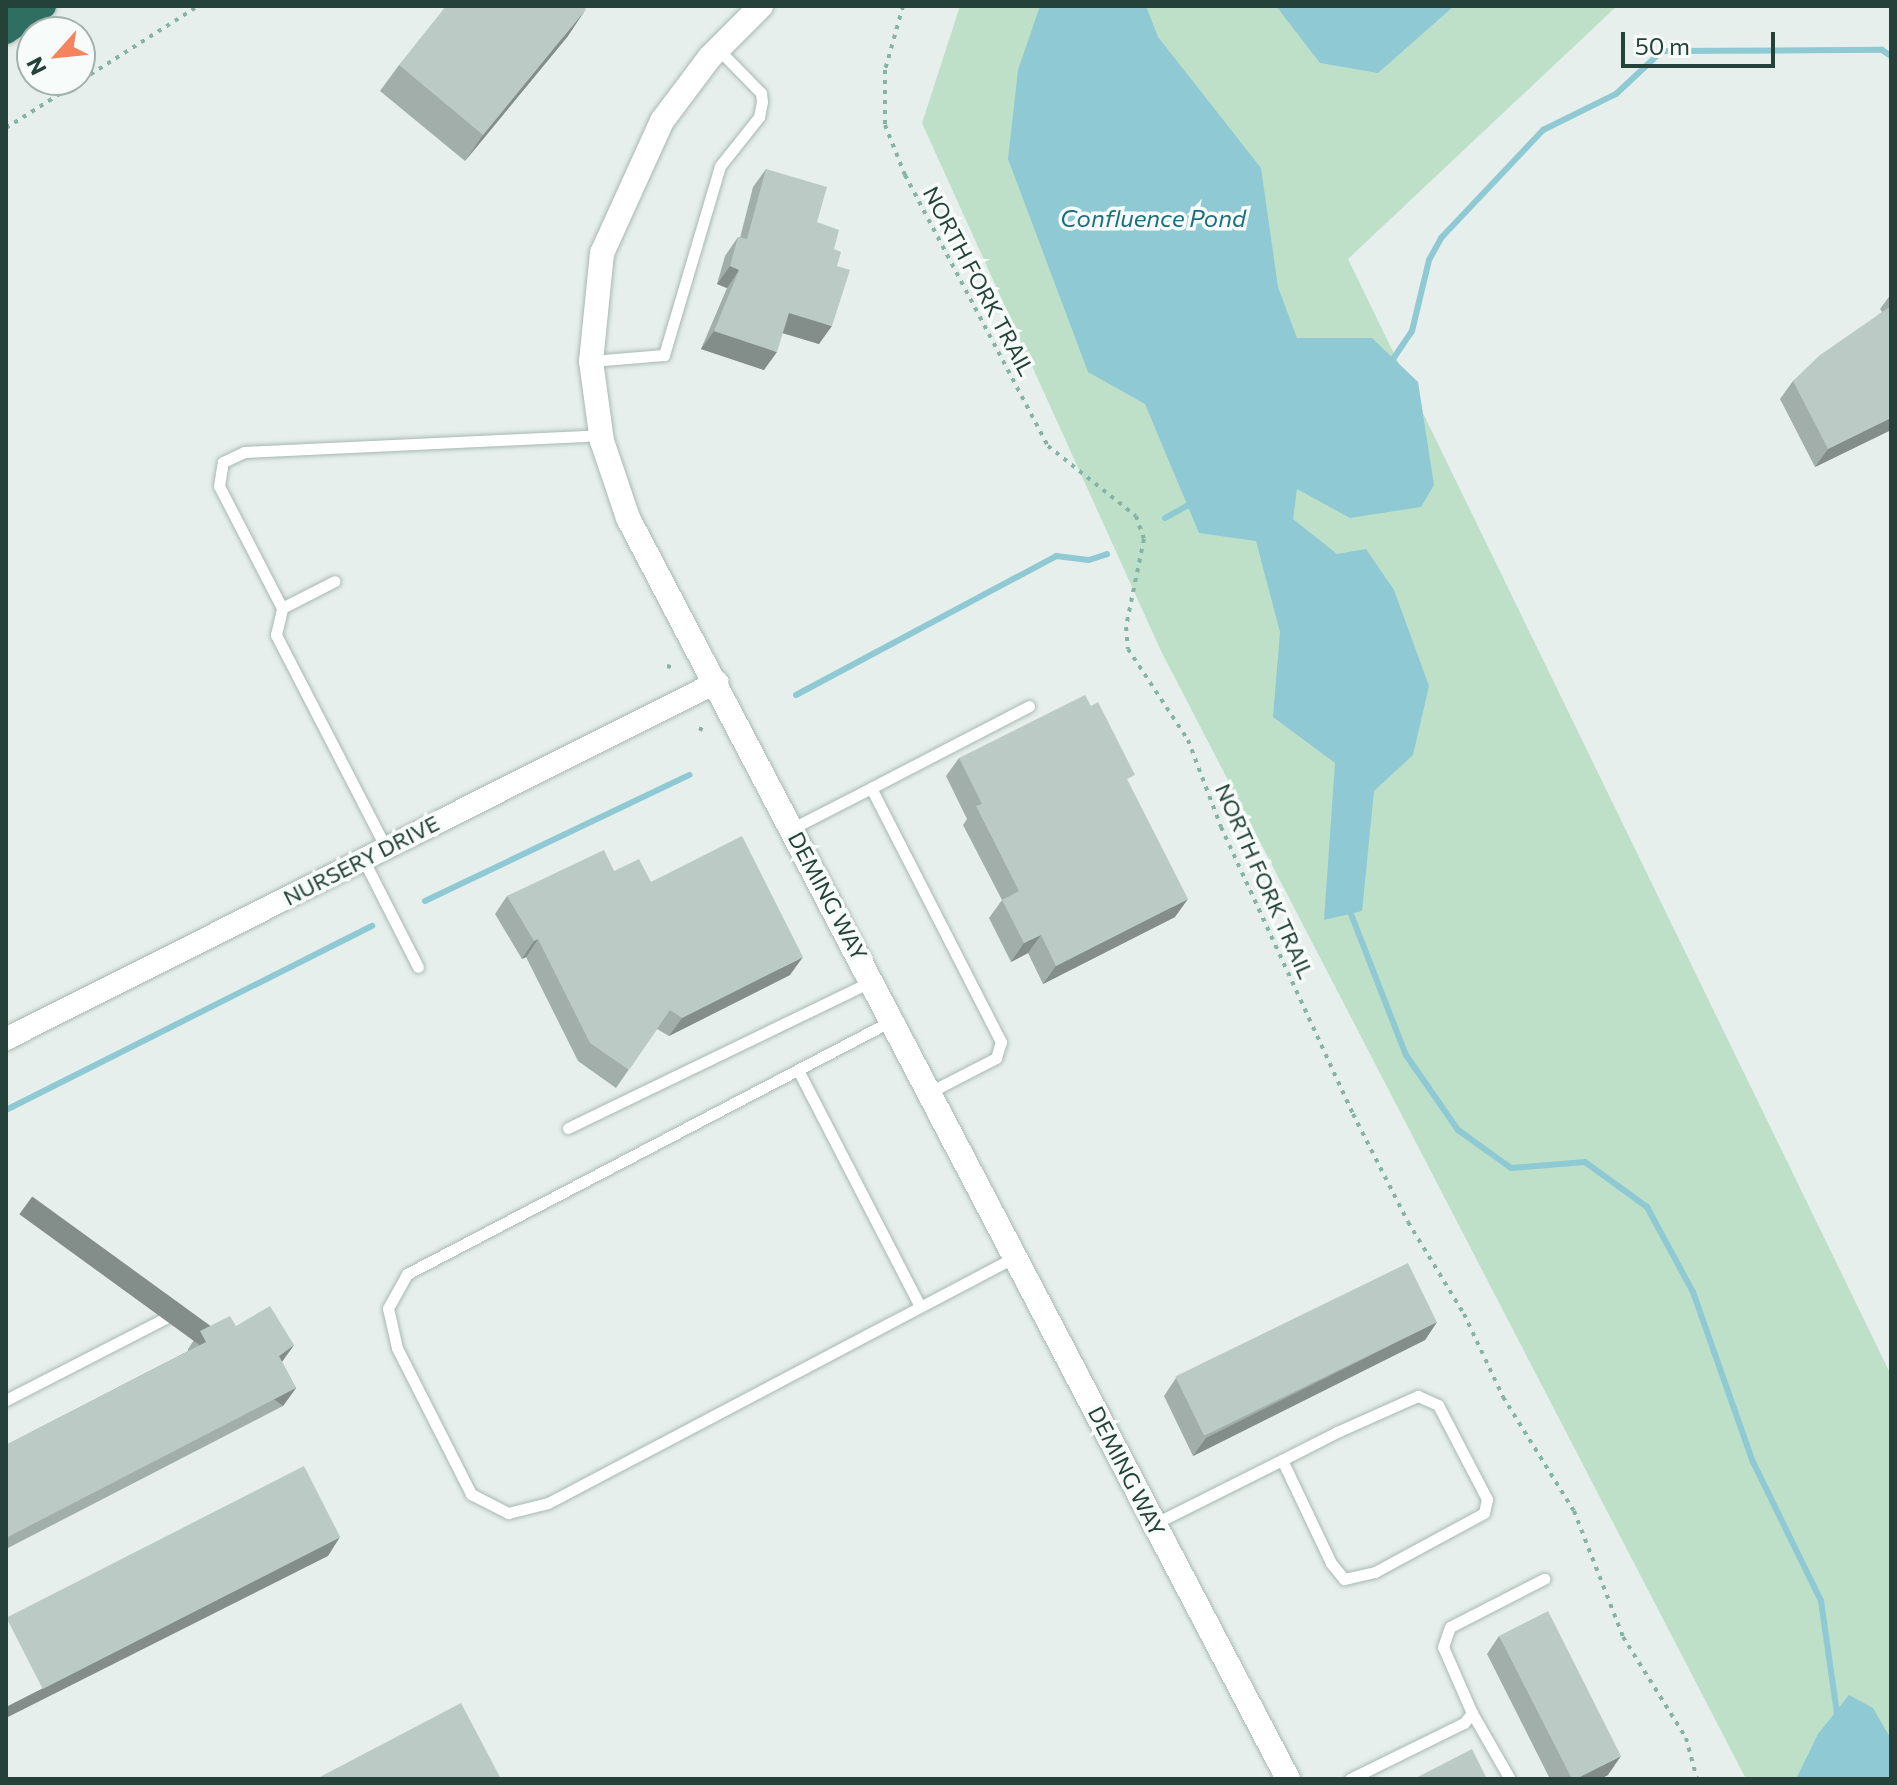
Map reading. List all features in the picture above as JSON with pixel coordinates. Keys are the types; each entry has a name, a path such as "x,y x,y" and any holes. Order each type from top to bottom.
{"highway":[{"path":"6,9 11,6"},
{"path":"6,32 44,6"}],"street":[{"name":"DEMING WAY","path":"761,6 718,49 662,121 602,253 591,361 601,435 628,518 717,682 1288,1779"},
{"name":"NURSERY DRIVE","path":"6,1039 717,682"}],"lane":[{"path":"591,361 664,355 720,166 759,117 762,102 761,93 718,49"},
{"path":"386,848 276,635 282,608 219,486 223,462 232,456 601,435"},
{"path":"282,608 335,581"},
{"path":"793,828 1029,706"},
{"path":"871,788 1001,1042 996,1058 930,1092"},
{"path":"363,859 418,967"},
{"path":"568,1128 872,980"},
{"path":"893,1020 407,1274 388,1308 397,1348 471,1494 508,1513 548,1503 1016,1257"},
{"path":"798,1070 920,1306"},
{"path":"6,1400 173,1314"},
{"path":"1154,1524 1282,1460 1418,1396 1438,1405 1487,1499 1484,1513 1375,1572 1344,1579 1331,1563 1282,1460"},
{"path":"1510,1779 1472,1713 1443,1647 1450,1627 1544,1579"},
{"path":"1350,1779 1464,1723 1472,1713"}],"path":[{"path":"6,128 198,6"},
{"name":"NORTH FORK TRAIL","path":"903,6 885,70 885,125 905,175 1048,446 1136,516 1144,539 1126,627 1128,649 1188,740 1221,827 1353,1114 1408,1222 1464,1314 1503,1397 1574,1511 1623,1637 1686,1738 1697,1779"},
{"path":"667,666 674,668"},
{"path":"700,731 703,724"}],"green space":[{"path":"960,6 1617,6 1348,259 1891,1375 1891,1779 1746,1779 1161,651 922,123"}],"water":[{"name":"Confluence Pond","path":"1040,6 1146,6 1158,37 1261,168 1278,287 1297,338 1372,338 1418,382 1434,485 1421,507 1350,518 1297,489 1293,519 1337,554 1366,549 1394,590 1429,686 1413,755 1374,791 1362,911 1324,920 1335,763 1273,717 1280,632 1256,541 1199,533 1145,404 1088,372 1008,159 1018,70"},
{"path":"1276,6 1454,6 1378,73 1320,63"},
{"path":"1849,1695 1873,1708 1891,1739 1891,1779 1796,1779 1818,1734"}],"building":[{"path":"446,6 582,6 586,9 483,135 399,65"},
{"path":"766,169 827,187 817,222 839,230 834,249 841,252 837,266 850,270 832,326 789,313 777,352 714,331 739,270 730,266 738,237 747,239"},
{"path":"1891,306 1891,418 1828,449 1793,381 1820,355"},
{"path":"1085,695 1091,706 1098,702 1135,775 1127,779 1188,899 1056,966 1041,935 1024,943 1002,900 1019,891 976,806 982,804 959,758"},
{"path":"742,836 803,957 682,1018 670,1010 629,1070 590,1043 538,939 534,941 507,896 604,850 614,871 639,859 651,882"},
{"path":"1408,1263 1437,1322 1204,1436 1175,1377"},
{"path":"270,1306 294,1345 279,1356 296,1388 6,1538 6,1445 206,1342 200,1331 230,1316 236,1326"},
{"path":"304,1466 340,1537 43,1689 6,1618"},
{"path":"1548,1611 1621,1756 1576,1779 1572,1779 1499,1636"},
{"path":"461,1703 501,1779 316,1779"},
{"path":"1472,1749 1487,1779 1414,1779"}],"waterway":[{"path":"1391,362 1412,331 1429,260 1441,238 1543,130 1616,94 1662,51 1882,50 1891,56"},
{"path":"1165,518 1194,502"},
{"path":"796,695 1056,556 1089,560 1107,554"},
{"path":"425,901 689,775"},
{"path":"1349,909 1406,1055 1458,1130 1511,1168 1585,1162 1647,1207 1693,1292 1753,1462 1821,1601 1837,1713"},
{"path":"6,1110 372,926"}]}
